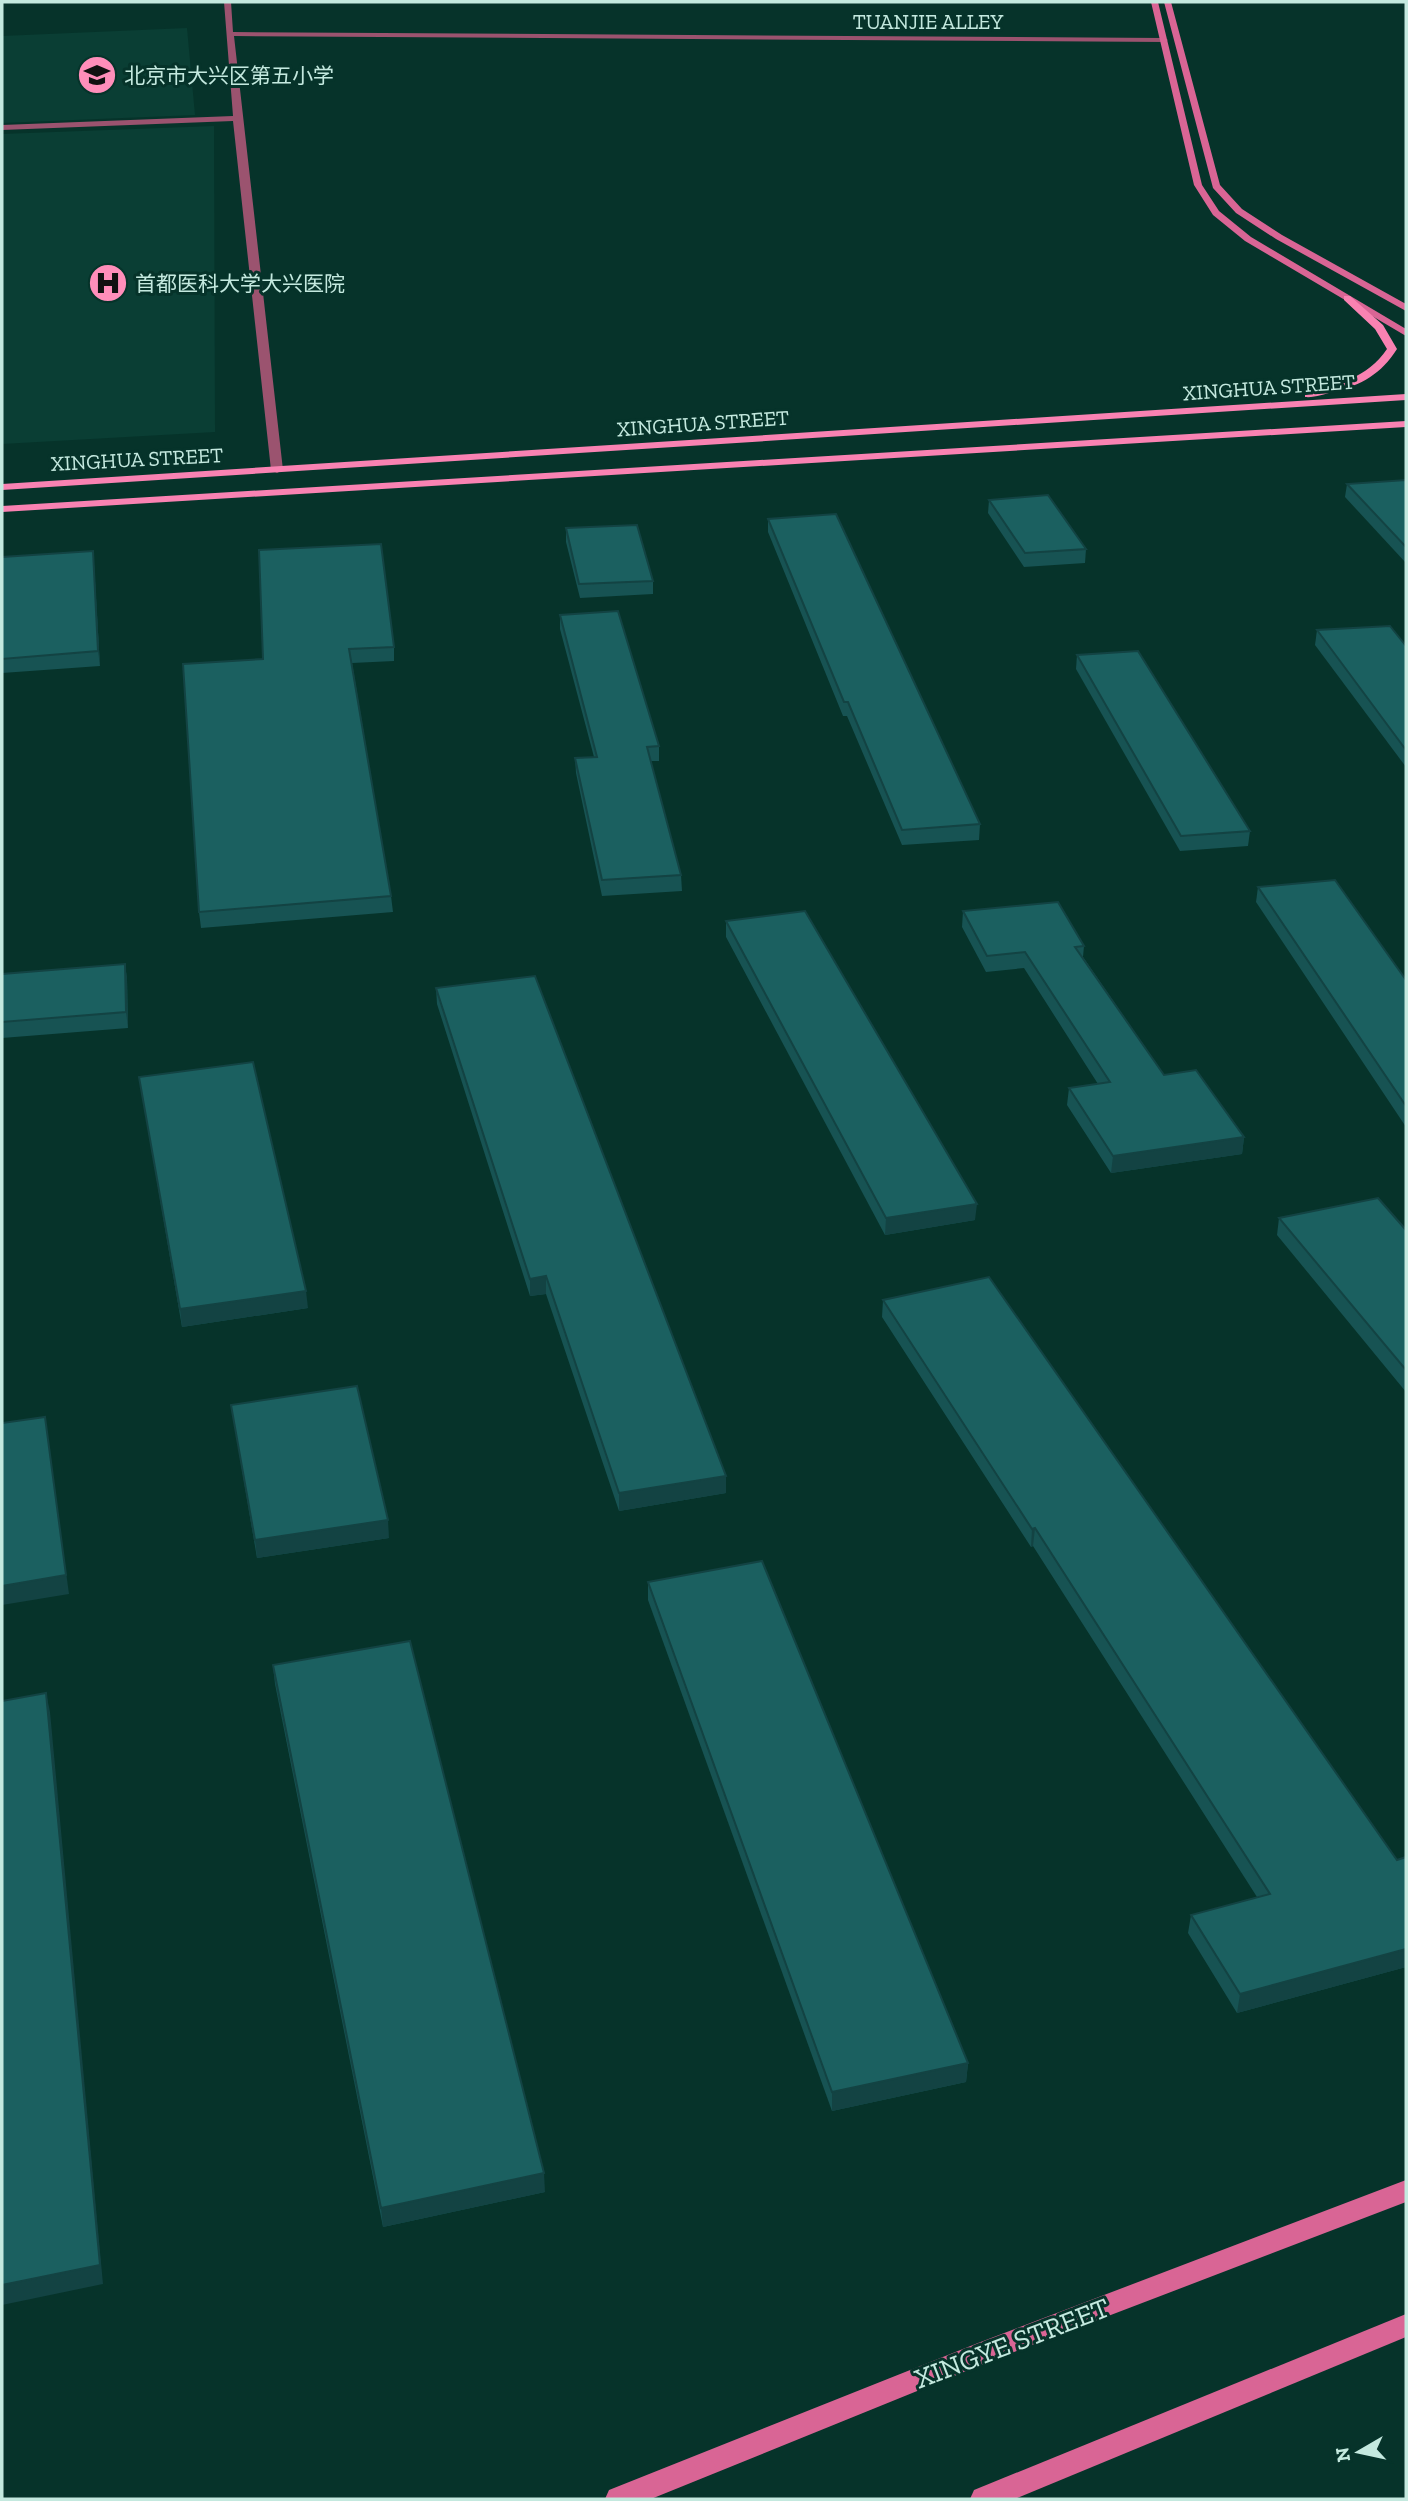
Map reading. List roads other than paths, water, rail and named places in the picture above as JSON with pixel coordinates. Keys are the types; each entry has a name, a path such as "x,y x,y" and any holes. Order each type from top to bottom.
{"main road":[{"path":"1154,2 1198,186 1205,199 1216,213 1248,239 1406,333"},
{"path":"1167,2 1216,186 1239,211 1269,231 1406,308"},
{"path":"1258,407 1364,379 1382,367 1392,349 1379,327 1347,298"},
{"name":"XINGHUA STREET","path":"2,487 1406,397"},
{"name":"XINGHUA STREET","path":"2,509 1406,424"},
{"name":"XINGYE STREET","path":"619,2499 987,2351 1406,2190"},
{"path":"984,2499 1406,2325"}],"street":[{"path":"227,2 237,118 277,470"},
{"name":"TUANJIE ALLEY","path":"231,34 1164,40"},
{"path":"2,128 237,118"}],"place":[{"name":"北京市大兴区第五小学","path":"97,75"},
{"name":"首都医科大学大兴医院","path":"108,283"}]}
